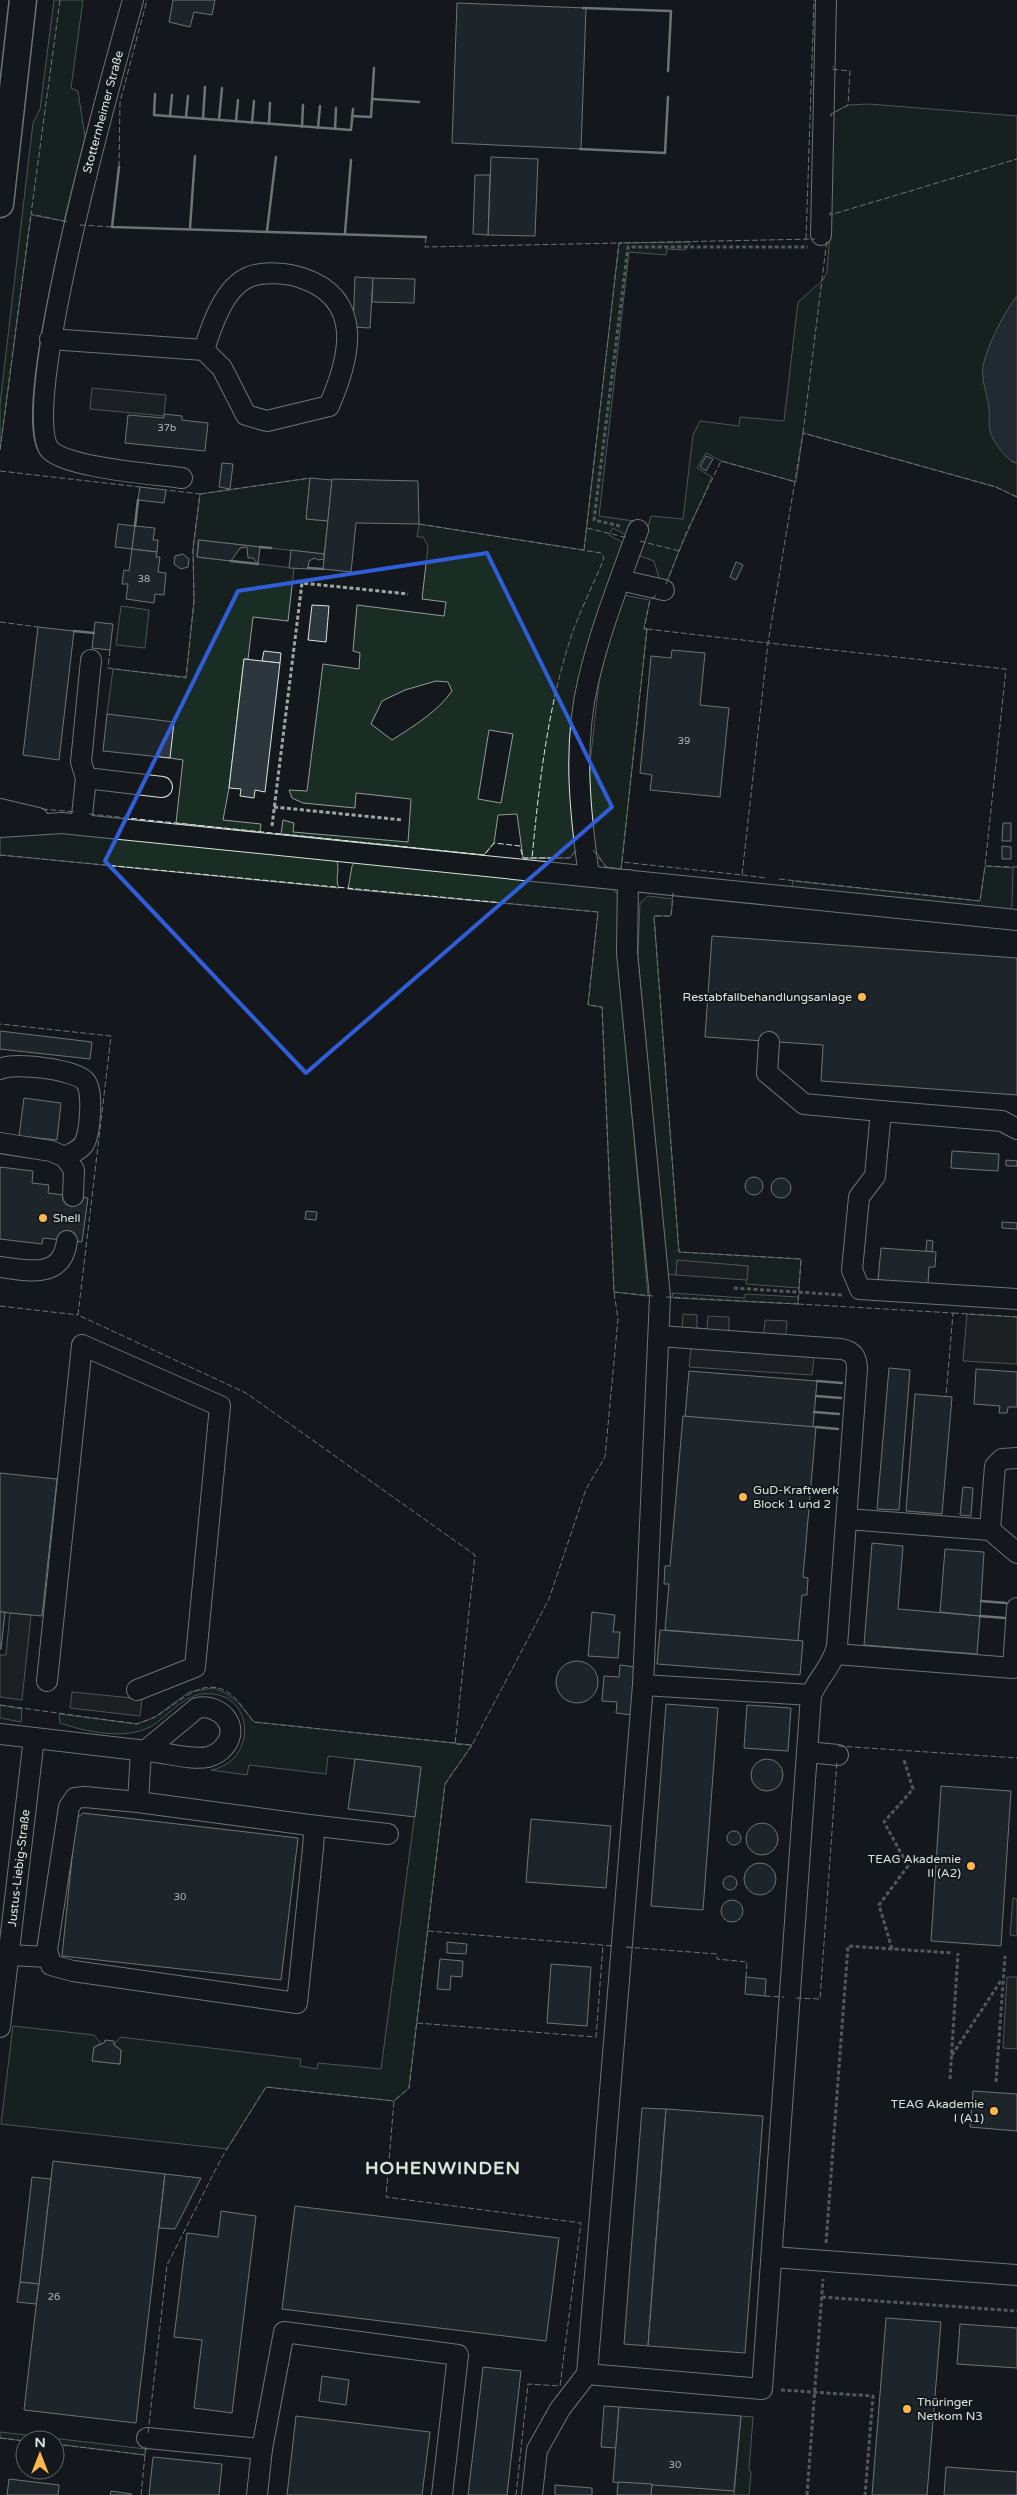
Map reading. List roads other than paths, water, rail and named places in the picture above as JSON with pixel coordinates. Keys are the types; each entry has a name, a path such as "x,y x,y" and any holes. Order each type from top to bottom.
{"main road":[{"path":"0,204 23,0"}],"street":[{"name":"Stotternheimer Straße","path":"133,0 74,224 50,340 43,423 44,439 50,450 62,457 94,466 182,478"},
{"path":"815,241 826,0"},
{"path":"50,340 204,350 222,368 246,415 267,421 328,406 341,378 346,357 347,333 342,311 334,295 318,283 296,276 281,274 249,277 235,288 219,309 204,350"},
{"path":"589,876 580,805 582,732 588,683 620,580 638,530"},
{"path":"620,580 664,590"},
{"path":"72,824 86,778 81,762 91,660"},
{"path":"86,778 162,787"},
{"path":"0,809 72,824 589,876 640,875 772,886 1017,920"},
{"path":"0,827 72,824"},
{"path":"532,2495 536,2450 560,2409 588,2374 643,1685 660,1297 627,953 640,875"},
{"path":"769,1042 767,1073 804,1104 1002,1121 1017,1129"},
{"path":"0,1069 13,1065 72,1073 86,1081 91,1094 87,1135 84,1143 77,1151 65,1157"},
{"path":"881,1111 876,1176 859,1197 852,1270 860,1290 1017,1299"},
{"path":"0,1149 0,1144 51,1151 65,1157 74,1170 73,1196"},
{"path":"0,1267 31,1271 53,1267 61,1260 67,1241"},
{"path":"588,2374 762,2389 811,1695 836,1654 857,1363 853,1353 841,1349 659,1336"},
{"path":"48,1681 82,1345 220,1406 195,1667 137,1690"},
{"path":"990,1530 996,1466 1005,1458 1017,1458"},
{"path":"846,1520 990,1530 1017,1553"},
{"path":"836,1654 1013,1668 1017,1608"},
{"path":"643,1685 811,1695"},
{"path":"0,1734 143,1751 138,1802"},
{"name":"Justus-Liebig-Straße","path":"0,2027 34,1738"},
{"path":"807,1752 838,1755"},
{"path":"310,1825 314,1832 313,1848 297,2003 73,1971 51,1965 47,1950 69,1807 76,1798 86,1797 138,1802 388,1834"},
{"path":"8,1955 49,1958"},
{"path":"772,2257 1017,2275"},
{"path":"257,2495 262,2449 284,2332 458,2355 442,2495"},
{"path":"147,2438 262,2449"}],"water":[{"path":"1017,296 1017,463 1005,455 990,431 989,408 983,382 983,366 992,339"}],"tunnel":[{"path":"67,1241 73,1196"}],"place":[{"name":"Restabfallbehandlungsanlage","path":"862,997"},
{"name":"Shell","path":"43,1218"},
{"name":"GuD-Kraftwerk Block 1 und 2","path":"743,1497"},
{"name":"TEAG Akademie II (A2)","path":"971,1866"},
{"name":"TEAG Akademie I (A1)","path":"994,2111"},
{"name":"Thüringer Netkom N3","path":"907,2409"}],"district":[{"name":"HOHENWINDEN","path":"443,2168"}]}
